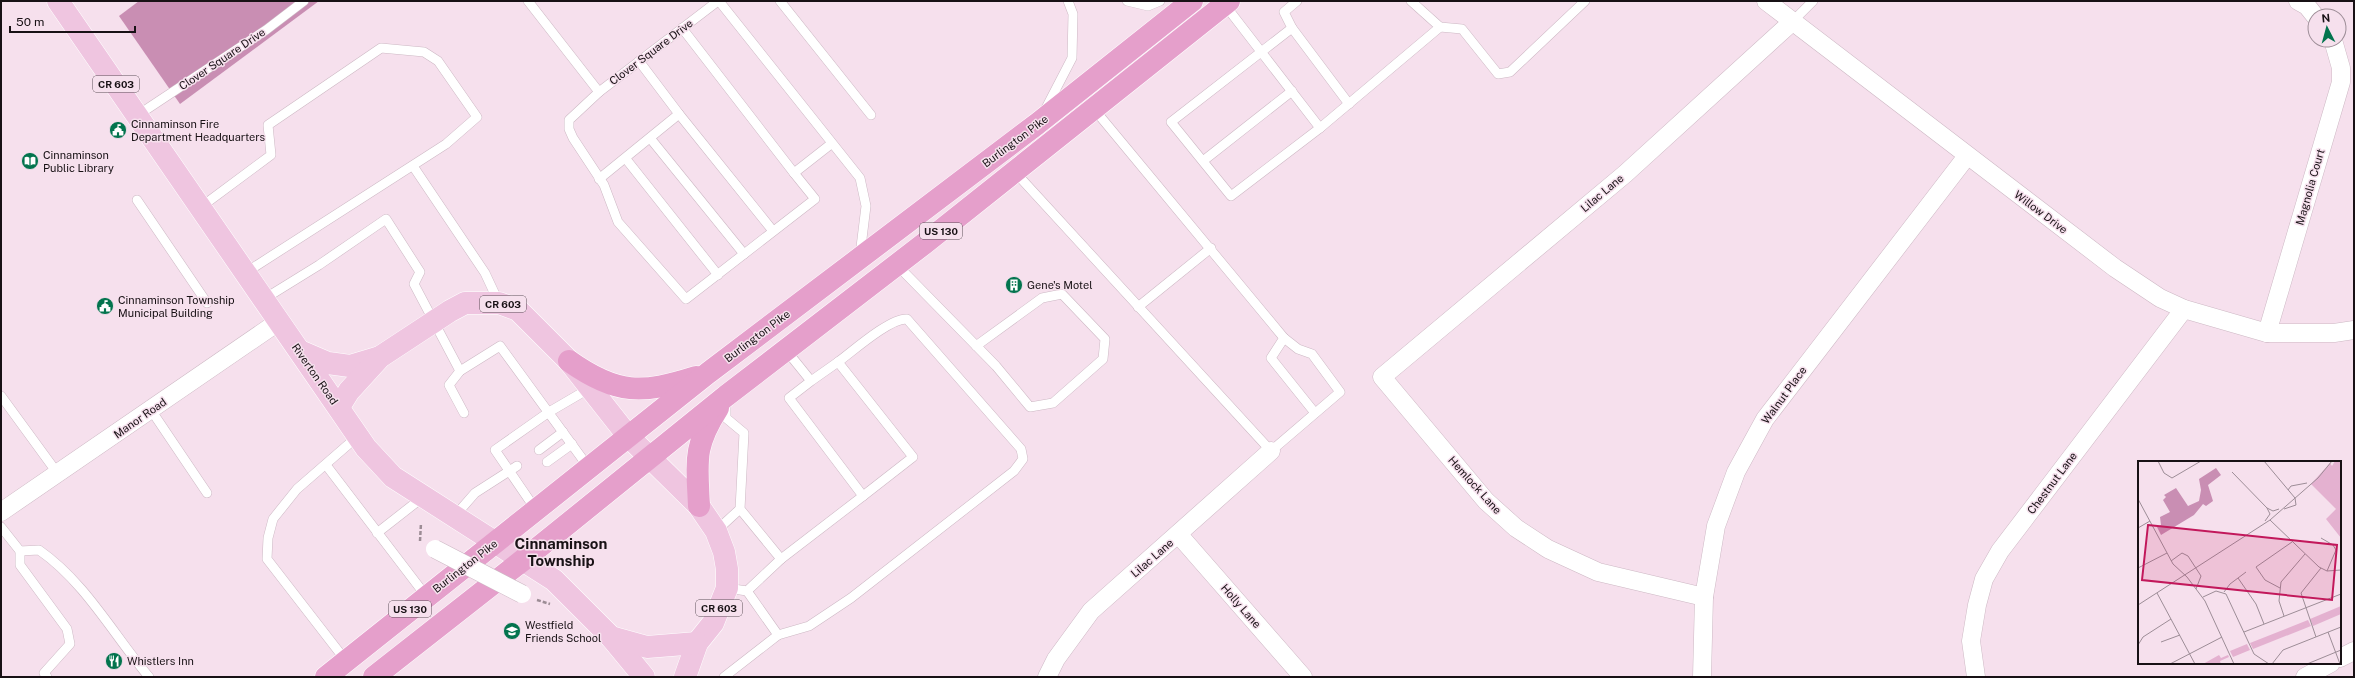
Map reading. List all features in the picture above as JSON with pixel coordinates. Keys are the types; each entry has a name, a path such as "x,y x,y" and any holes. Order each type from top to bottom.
{"highway":[{"name":"Burlington Pike","path":"326,677 628,436 1037,124 1192,1"},
{"name":"Burlington Pike","path":"374,677 523,560 726,396 897,265 1227,3"},
{"path":"569,361 590,376 612,384 636,390 661,388 708,374"},
{"path":"699,506 697,456 704,430 726,396"}],"main road":[{"name":"Riverton Road","path":"58,1 358,436 393,477 554,580 611,637 644,677"},
{"name":"CR 603","path":"300,351 328,363 350,366 380,357 435,320 465,303 499,303 518,310 569,361 628,436 699,506 716,531 727,569 737,589 697,643 686,677"},
{"path":"338,407 349,391 380,357"},
{"path":"611,637 647,647 697,643"}],"street":[{"name":"Willow Drive","path":"1766,1 2115,268 2160,298 2184,309 2267,333 2334,334 2354,330"},
{"path":"2298,1 2309,8"},
{"name":"Lilac Lane","path":"1382,377 1625,174 1793,21"},
{"name":"Magnolia Court","path":"2267,333 2341,82 2341,68 2335,48"},
{"name":"Walnut Place","path":"1702,677 1704,597 1716,526 1736,472 1765,419 1967,156"},
{"name":"Chestnut Lane","path":"1976,677 1971,641 1977,605 1988,572 2000,551 2184,309"},
{"name":"Manor Road","path":"1,512 278,322"},
{"name":"Hemlock Lane","path":"1382,377 1486,501 1516,528 1548,550 1598,572 1704,597"},
{"name":"Lilac Lane","path":"1047,677 1056,659 1091,611 1179,535 1271,451"},
{"name":"Holly Lane","path":"1179,535 1303,677"},
{"path":"435,549 522,594"},
{"path":"2341,658 2354,651"},
{"path":"2305,677 2329,664"}],"lane":[{"name":"Clover Square Drive","path":"138,115 266,30 304,1"},
{"name":"Clover Square Drive","path":"528,1 599,92 718,1"},
{"path":"718,1 830,144 860,178 866,206 859,259"},
{"path":"780,1 871,114"},
{"path":"1037,124 1072,58 1073,14 1068,1"},
{"path":"1127,1 1148,6 1160,1"},
{"path":"1297,1 1284,12 1292,28 1348,104"},
{"path":"1411,1 1440,27 1462,29 1498,74 1510,72 1585,1"},
{"name":"Lilac Lane","path":"1793,21 1813,1"},
{"path":"1227,3 1261,51 1320,128"},
{"path":"1292,28 1171,122 1231,196 1320,128 1440,27"},
{"path":"599,92 569,120 573,138 599,179 618,222 686,300 815,199 682,28"},
{"path":"201,207 271,155 268,125 381,48 424,52 438,61 477,117 446,144 246,273"},
{"path":"639,61 679,114 773,231"},
{"path":"1203,161 1292,91"},
{"path":"1015,172 1271,451 1340,392 1312,354 1298,349 1284,338 1211,248 1094,109"},
{"path":"599,179 626,159 679,114"},
{"path":"650,138 744,254"},
{"path":"794,173 830,144"},
{"path":"626,159 718,275"},
{"path":"412,166 485,273 499,303"},
{"path":"137,200 207,302"},
{"path":"264,299 320,265 386,219 420,272 414,284 435,320 460,371"},
{"path":"1138,307 1211,248"},
{"path":"897,265 976,346 996,366 1030,407 1053,403 1103,359 1104,338 1062,294 1042,298 976,346"},
{"path":"724,677 778,635 809,626 851,598 1014,471 1023,459 1021,449 907,319 902,319 892,324 789,398 863,496"},
{"path":"1284,338 1271,358 1315,413"},
{"path":"464,413 449,385 460,371 500,346 589,468"},
{"path":"786,350 812,380"},
{"path":"778,635 737,589 781,559 913,457 838,362"},
{"path":"536,510 518,483 514,468 495,450 549,412 590,388"},
{"path":"1,396 58,474"},
{"path":"726,396 726,418 744,433 740,509 781,559"},
{"path":"151,410 207,493"},
{"path":"539,450 563,432"},
{"path":"346,661 267,559 268,538 273,519 297,489 358,436"},
{"path":"547,462 572,444"},
{"path":"326,464 426,596"},
{"path":"454,517 475,493 514,468"},
{"path":"518,483 526,477"},
{"path":"377,533 424,497"},
{"path":"716,531 740,509"},
{"path":"1,527 20,551 20,565 67,629 70,644 44,673 47,677"},
{"path":"20,551 39,550 56,562 84,593 149,677"}],"shaded area":[{"path":"139,1 319,1 180,104 119,16"}],"place":[{"name":"Cinnaminson Fire Department Headquarters","path":"118,130"},
{"name":"Cinnaminson Public Library","path":"30,161"},
{"name":"Gene's Motel","path":"1014,285"},
{"name":"Cinnaminson Township Municipal Building","path":"105,306"},
{"name":"Westfield Friends School","path":"512,631"},
{"name":"Whistlers Inn","path":"114,661"}],"district":[{"name":"Cinnaminson Township","path":"561,552"}]}
